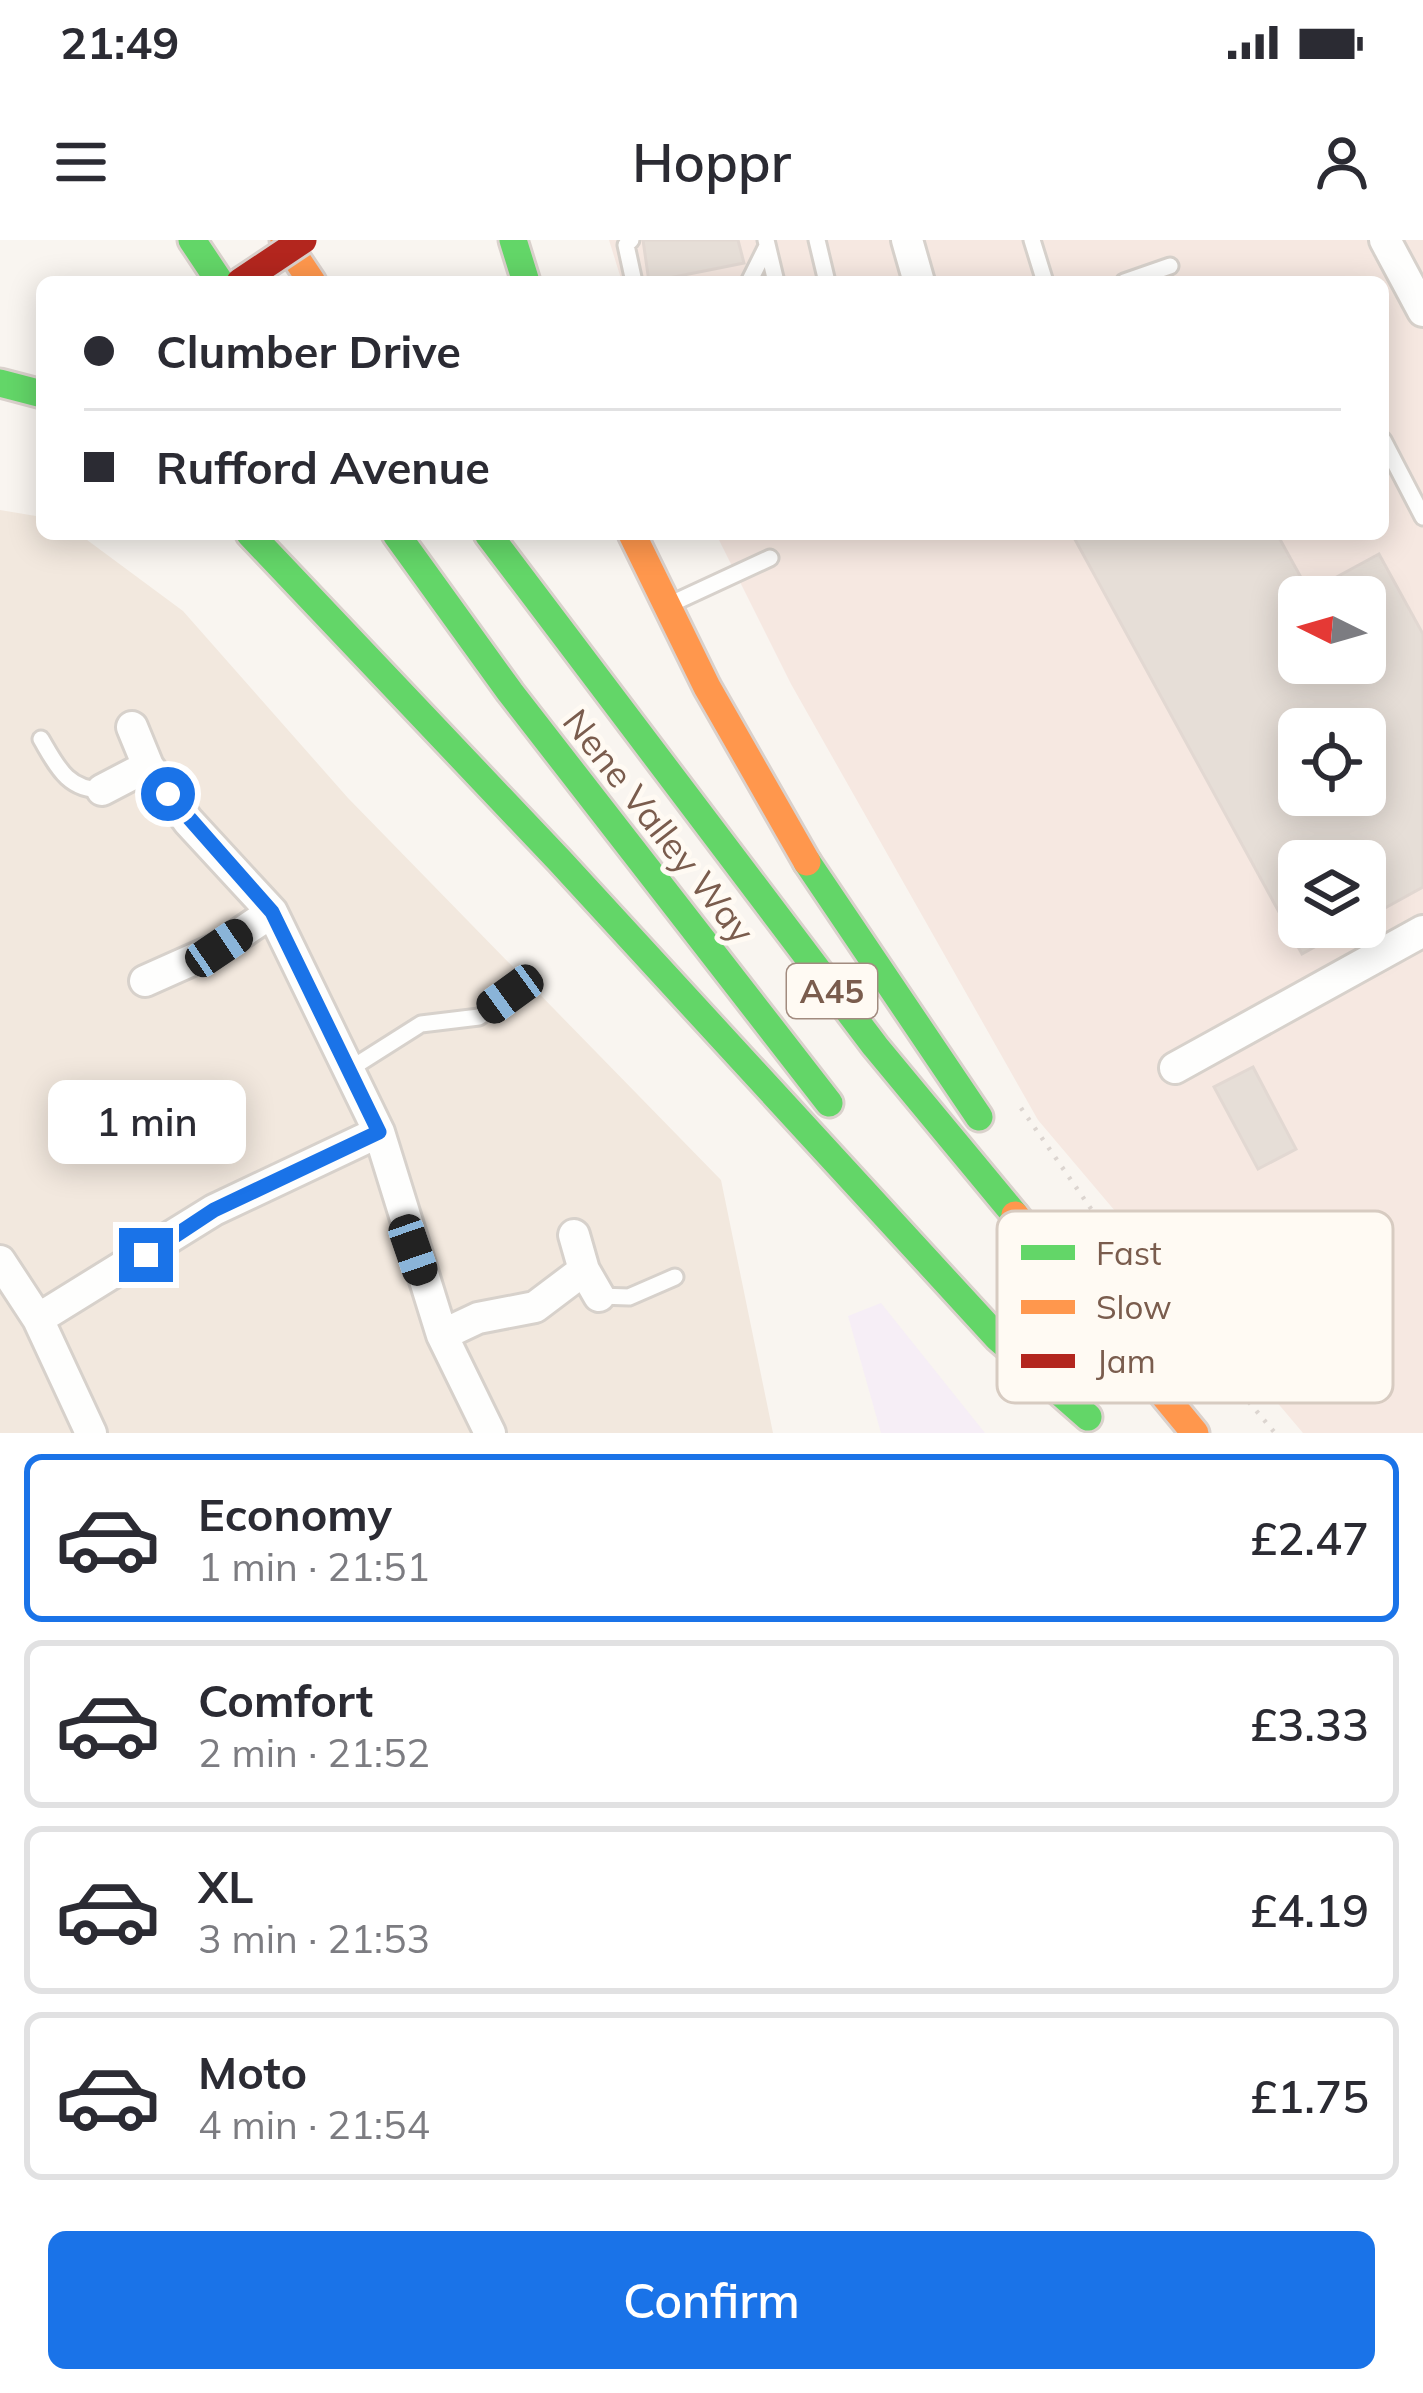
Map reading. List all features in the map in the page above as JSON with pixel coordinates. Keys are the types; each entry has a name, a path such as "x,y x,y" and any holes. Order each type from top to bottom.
{"highway":[{"path":"192,240 216,276"},
{"path":"284,240 308,276"},
{"path":"250,276 303,240"},
{"path":"513,240 524,276"},
{"path":"0,381 36,378"},
{"path":"0,381 36,392"},
{"path":"256,540 449,742 997,1337"},
{"name":"Nene Valley Way","path":"400,540 510,692 851,1130"},
{"name":"Nene Valley Way","path":"493,540 860,1028 1011,1211"},
{"path":"635,540 664,606 806,868 1002,1149"},
{"path":"896,1184 997,1306"},
{"path":"1042,1203 1048,1211"},
{"path":"1070,1403 1095,1425"},
{"name":"Nene Valley Way","path":"1170,1403 1195,1433"},
{"path":"1185,1403 1206,1433"}],"street":[{"path":"907,240 917,276"},
{"path":"1385,240 1423,311"},
{"path":"132,727 148,766 188,821 272,912 379,1132 442,1335 490,1433"},
{"path":"102,790 148,766"},
{"path":"141,981 219,948 272,912"},
{"path":"1175,1068 1423,931"},
{"path":"38,1319 214,1210 379,1132"},
{"path":"442,1335 478,1318 535,1307 591,1283 574,1235"},
{"path":"0,1262 38,1319 91,1433"}],"lane":[{"path":"631,240 626,245 633,276"},
{"path":"817,240 826,276"},
{"path":"1032,240 1043,276"},
{"path":"752,276 766,243"},
{"path":"766,243 774,276"},
{"path":"1141,276 1170,266"},
{"path":"1389,452 1423,517"},
{"path":"664,606 770,557"},
{"path":"41,739 62,775 82,790 102,790"},
{"path":"350,1069 421,1024 479,1017 510,994"},
{"path":"591,1283 629,1297 675,1277"}],"path":[{"path":"1022,1108 1093,1211"},
{"path":"1250,1403 1275,1433"}],"shaded area":[{"path":"609,240 1423,240 1423,1433 1303,1433 1278,1403 1393,1403 1393,1211 1115,1211 1038,1120 791,684 719,540 1389,540 1389,276 620,276"},
{"path":"0,510 36,516 36,540 87,540 183,611 348,798 721,1180 773,1433 0,1433"},
{"path":"881,1303 985,1433 881,1433 848,1316"}],"building":[{"path":"643,240 738,240 744,263 679,276 648,276"},
{"path":"1075,540 1280,540 1300,576 1278,576 1278,684 1386,684 1386,576 1338,576 1379,554 1423,634 1423,887 1386,907 1386,840 1278,840 1278,910"},
{"path":"1253,1067 1296,1149 1258,1169 1214,1087"}],"traffic: fast":[{"path":"192,240 216,276"},
{"path":"513,240 524,276"},
{"path":"0,383 36,392"},
{"path":"256,540 560,861 997,1337"},
{"path":"400,540 510,692 829,1103"},
{"path":"493,540 875,1046 1012,1211"},
{"path":"807,862 979,1117"},
{"path":"1072,1403 1088,1417"}],"traffic: slow":[{"path":"284,240 308,276"},
{"path":"635,540 707,687 807,862"},
{"path":"1170,1403 1195,1433"}],"traffic: jam":[{"path":"249,276 303,240"}],"route":[{"path":"146,1255 214,1210 379,1132 272,912 168,794"}]}
